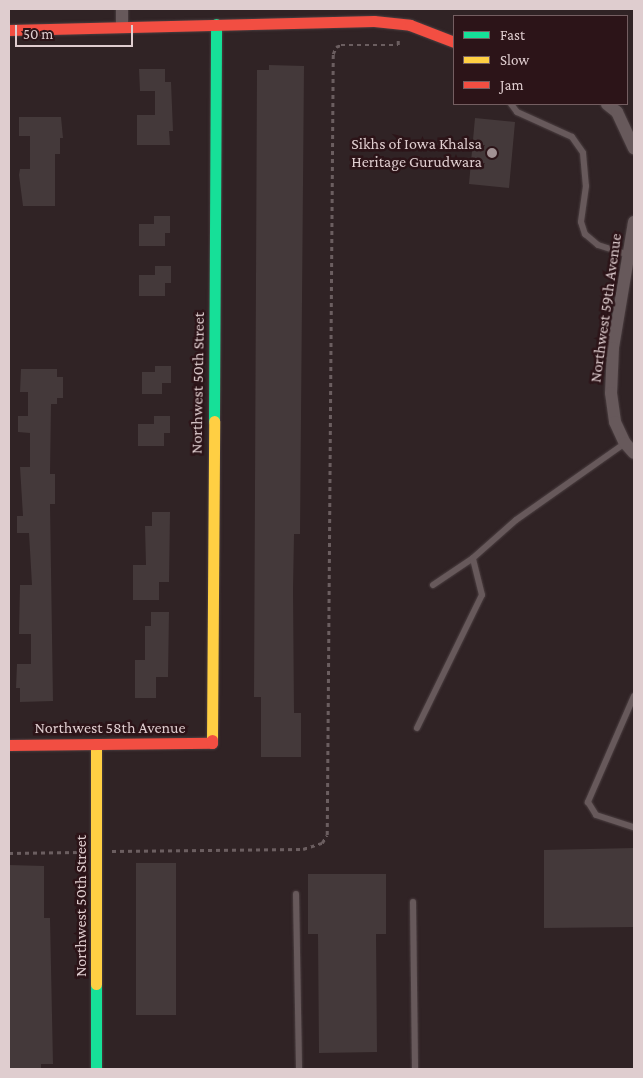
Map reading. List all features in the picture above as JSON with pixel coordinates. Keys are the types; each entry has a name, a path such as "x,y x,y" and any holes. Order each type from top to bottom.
{"street":[{"path":"122,9 122,27"},
{"path":"9,30 216,24 374,15 410,25 453,42"},
{"name":"Northwest 50th Street","path":"212,743 216,24"},
{"path":"608,105 617,112 634,148"},
{"name":"Northwest 59th Avenue","path":"634,222 613,348 610,393 615,422 625,443 634,453"},
{"name":"Northwest 58th Avenue","path":"9,744 212,743"},
{"name":"Northwest 50th Street","path":"96,744 98,851 96,1069"}],"lane":[{"path":"512,105 517,112 572,137 583,153 586,186 581,222 585,234 598,245 630,255"},
{"path":"433,586 473,558 516,520 625,443"},
{"path":"417,728 482,595 473,558"},
{"path":"634,696 588,802 596,815 634,827"},
{"path":"296,894 299,1069"},
{"path":"413,902 415,1069"}],"path":[{"path":"9,853 303,849 322,843 327,835 333,54 336,47 341,45 398,45"}],"building":[{"path":"269,65 304,66 300,534 294,534 293,590 294,713 301,713 301,757 261,757 261,697 254,697 257,70 269,70"},
{"path":"139,69 165,69 165,82 171,82 173,131 169,131 170,145 137,145 137,115 155,115 155,91 140,91"},
{"path":"19,117 61,117 63,138 60,138 60,154 55,154 55,206 23,206 19,175 20,169 30,169 30,136 19,136"},
{"name":"Sikhs of Iowa Khalsa Heritage Gurudwara","path":"475,118 515,122 509,188 469,184"},
{"path":"154,216 170,216 170,233 165,233 165,246 139,246 139,224 154,224"},
{"path":"155,266 171,266 171,283 165,283 165,296 139,296 139,275 155,275"},
{"path":"155,366 171,366 171,383 162,383 162,394 142,394 142,372 155,372"},
{"path":"21,369 57,369 57,377 63,377 63,398 57,398 57,404 51,404 50,474 55,474 55,504 50,504 53,701 20,702 20,688 16,688 17,664 31,664 31,634 19,634 20,585 32,585 29,533 17,533 17,516 23,516 20,467 30,467 30,433 18,432 18,416 28,416 28,392 20,392"},
{"path":"154,416 170,416 170,433 164,433 164,446 138,446 138,424 154,424"},
{"path":"152,512 170,512 169,582 159,582 159,600 133,600 133,565 146,565 145,526 152,526"},
{"path":"151,612 169,612 168,677 156,677 156,698 135,698 135,660 145,660 145,626 151,626"},
{"path":"634,848 634,927 544,928 544,850"},
{"path":"136,863 176,863 176,1015 136,1015"},
{"path":"9,865 44,866 44,918 50,918 53,1064 41,1064 41,1068 9,1068"},
{"path":"308,874 386,874 386,934 376,934 377,1052 319,1053 318,934 308,934"}],"traffic: fast":[{"path":"214,421 216,24"},
{"path":"96,984 96,1069"}],"traffic: slow":[{"path":"212,740 214,421"},
{"path":"96,744 96,984"}],"traffic: jam":[{"path":"9,30 374,21 410,25 453,42"},
{"path":"9,745 212,743 212,740"}],"place":[{"name":"Sikhs of Iowa Khalsa Heritage Gurudwara","path":"492,153"}]}
